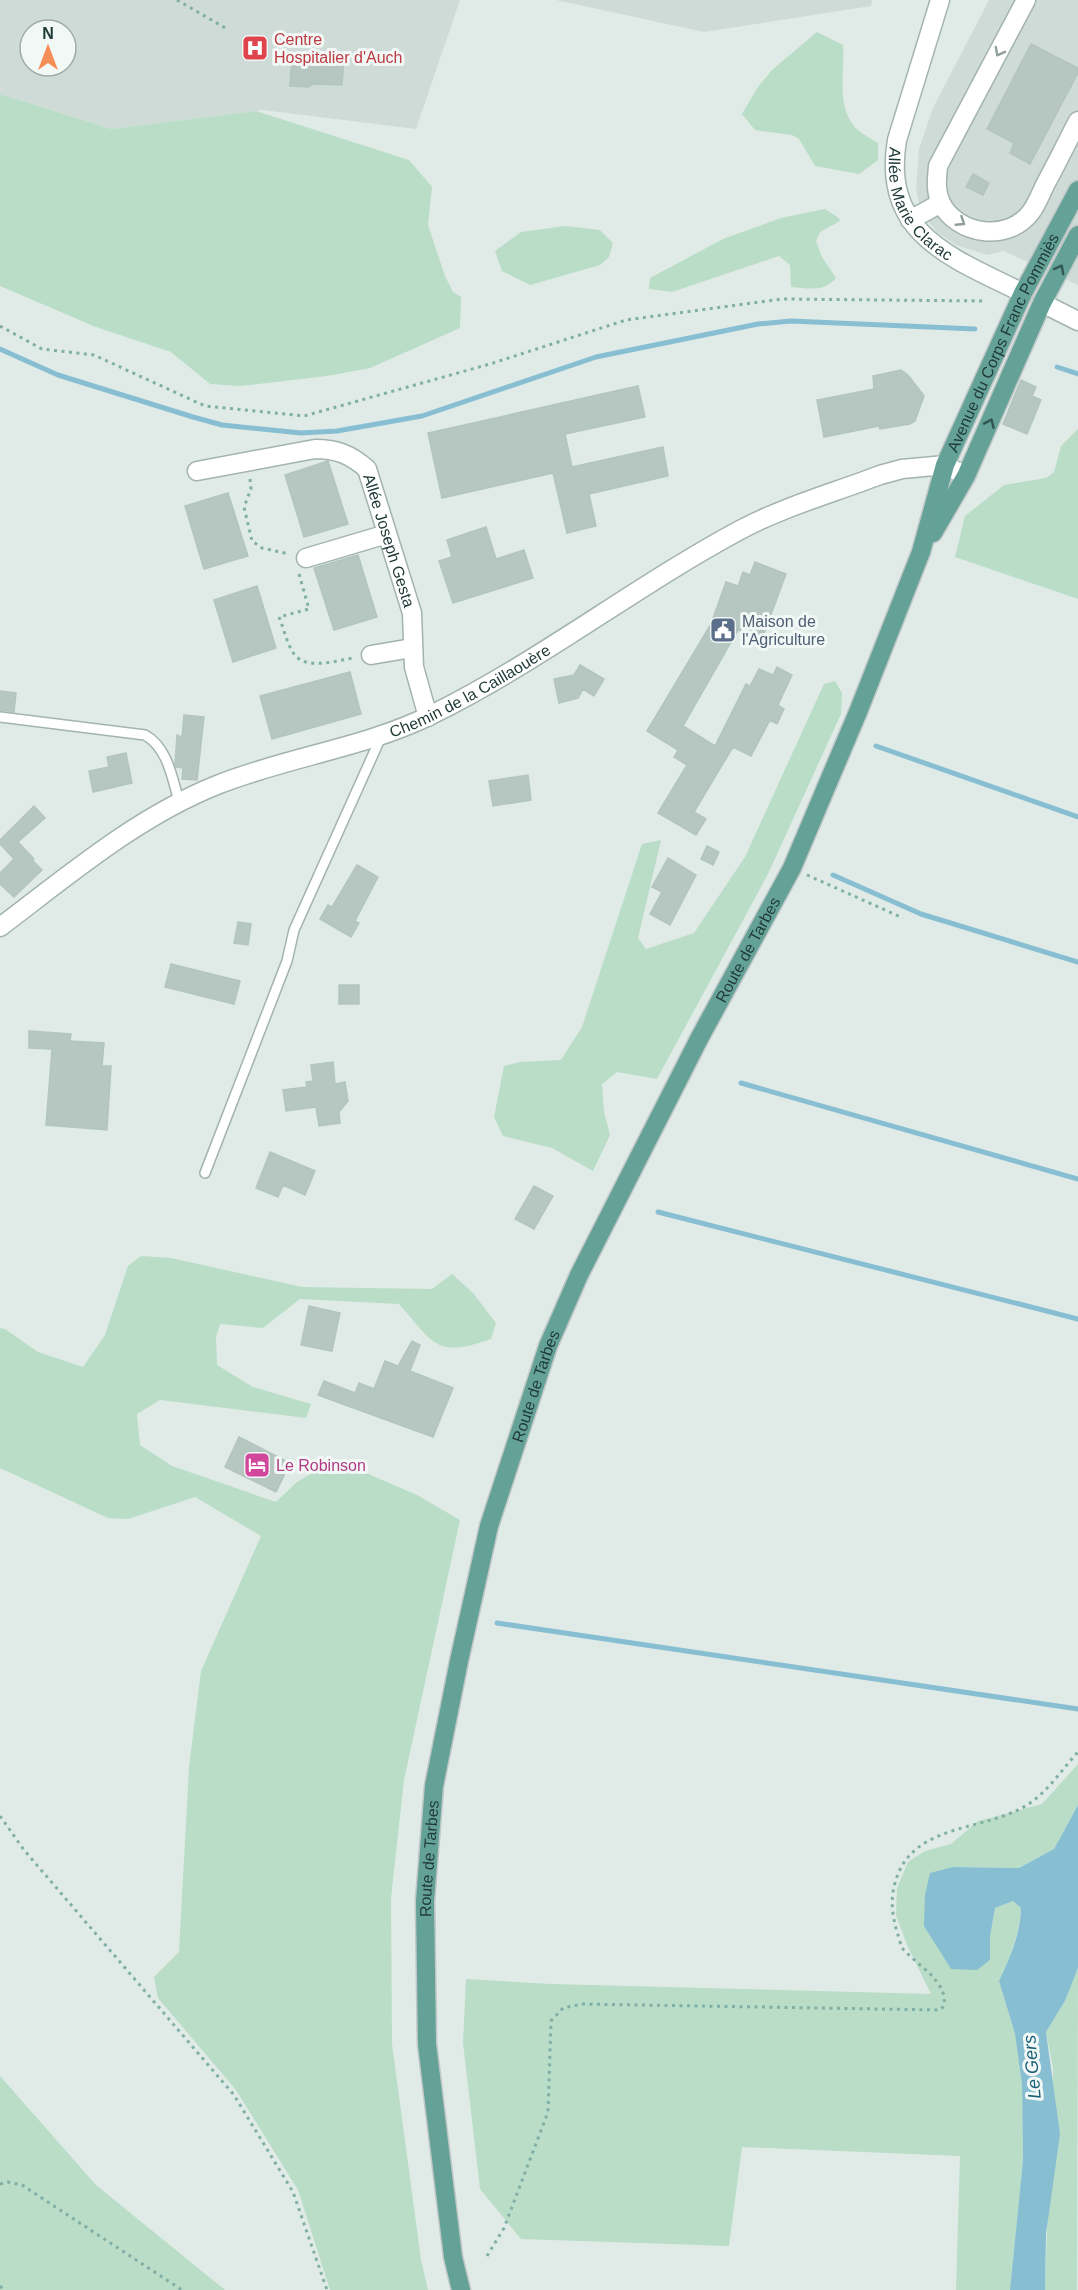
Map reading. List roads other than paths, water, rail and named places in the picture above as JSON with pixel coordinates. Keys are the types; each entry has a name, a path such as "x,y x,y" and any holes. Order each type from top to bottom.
{"main road":[{"name":"Avenue du Corps Franc Pommiès","path":"945,465 1023,293 1078,190"},
{"name":"Avenue du Corps Franc Pommiès","path":"966,476 1042,303 1078,235"},
{"name":"Route de Tarbes","path":"460,2290 453,2257 427,2044 425,1901 434,1786 489,1526 548,1346 579,1275 700,1036 792,868 854,722 921,552 945,465"},
{"name":"Route de Tarbes","path":"921,552 966,476"}],"street":[{"name":"Allée Marie Clarac","path":"940,0 897,140 894,179 900,201 921,234 940,251 1023,293"},
{"path":"1026,0 938,166 936,186 941,203 958,224 984,232 1002,231 1018,224 1031,213 1078,121"},
{"path":"910,220 941,203"},
{"path":"1042,303 1078,321"},
{"name":"Allée Joseph Gesta","path":"196,471 315,449 330,449 344,453 356,459 367,469 412,613 414,667 428,717"},
{"path":"945,465 966,476"},
{"name":"Chemin de la Caillaouère","path":"0,927 109,846 179,801 218,784 273,765 382,735 428,717 481,690 705,549 743,528 879,475 945,465"},
{"path":"306,558 387,534"},
{"path":"371,655 412,648"}],"lane":[{"path":"0,717 145,735 153,740 162,751 179,801"},
{"path":"205,1173 287,961 294,930 382,735"}],"water":[{"name":"Le Gers","path":"1078,1805 1078,1968 1065,2001 1046,2032 1060,2134 1046,2234 1045,2290 1010,2290 1023,2160 1022,2085 1015,2034 999,1981 1011,1954 1021,1908 1013,1901 995,1908 990,1937 990,1960 977,1970 951,1969 924,1926 925,1895 930,1873 953,1867 1019,1868 1054,1849"}],"waterway":[{"path":"0,349 58,375 193,417 222,425 301,433 337,431 422,416 596,357 758,324 791,321 975,329"},
{"path":"1057,367 1078,374"},
{"path":"876,746 1078,817"},
{"path":"833,875 921,914 1078,962"},
{"path":"741,1083 1078,1179"},
{"path":"658,1212 1078,1319"},
{"path":"497,1623 1078,1709"}],"place":[{"name":"Centre Hospitalier d'Auch","path":"255,48"},
{"name":"Maison de l'Agriculture","path":"723,630"},
{"name":"Le Robinson","path":"257,1465"}]}
